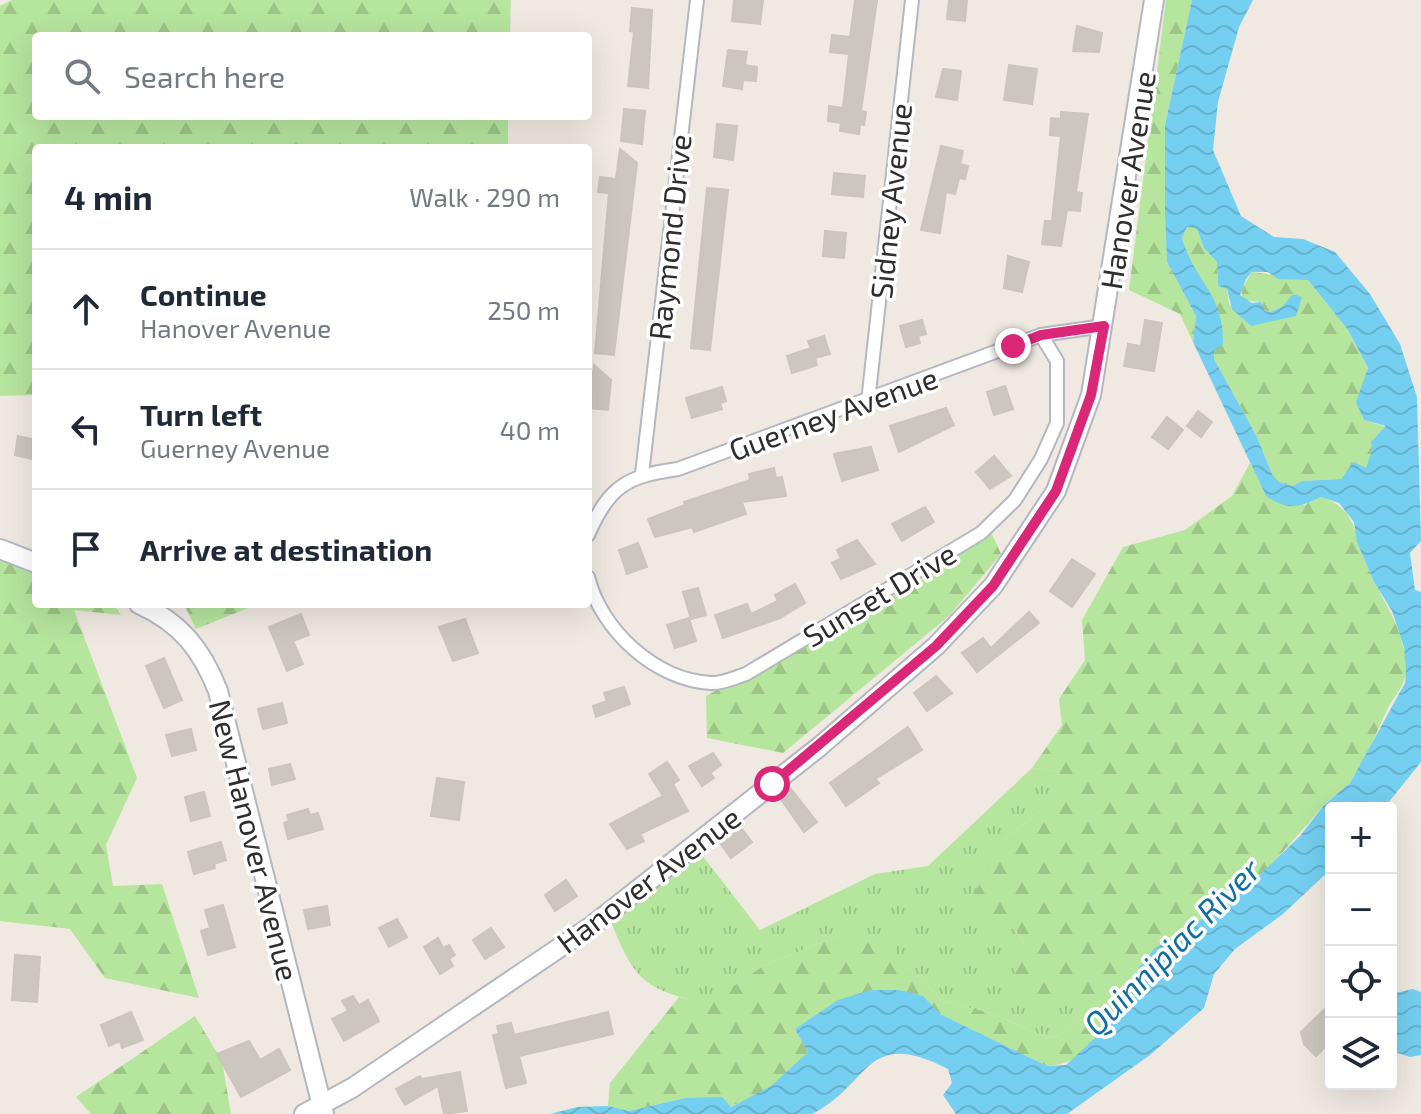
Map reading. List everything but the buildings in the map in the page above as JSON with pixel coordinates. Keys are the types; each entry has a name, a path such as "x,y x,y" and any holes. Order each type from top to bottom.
{"main road":[{"name":"Hanover Avenue","path":"304,1114 323,1110 593,925 819,747 936,646 993,586 1056,491 1091,395 1154,0"},
{"path":"0,549 32,561"},
{"name":"New Hanover Avenue","path":"146,608 176,624 196,645 218,691 323,1110"}],"street":[{"name":"Raymond Drive","path":"642,474 697,0"},
{"name":"Sidney Avenue","path":"868,402 912,0"},
{"name":"Guerney Avenue","path":"592,525 615,489 642,474 678,469 868,402 1041,335 1104,326"},
{"name":"Sunset Drive","path":"592,591 630,648 677,677 714,684 746,674 981,533 1015,500 1041,459 1057,423 1057,361 1041,335"}],"green space":[{"path":"12,0 511,0 510,32 32,32 32,120 508,120 508,144 32,144 32,395 0,396 0,6"},
{"path":"1166,0 1192,0 1165,125 1165,215 1167,262 1196,316 1193,342 1180,314 1129,290"},
{"path":"1187,227 1197,229 1204,248 1217,262 1218,286 1227,289 1229,304 1251,326 1283,307 1270,312 1264,310 1260,302 1243,300 1241,290 1252,272 1308,280 1348,330 1368,369 1357,402 1364,420 1386,427 1371,443 1366,469 1346,472 1341,479 1302,481 1293,486 1278,482 1272,474 1257,437 1214,359 1182,238"},
{"path":"1250,463 1266,496 1304,505 1321,497 1341,508 1353,525 1368,568 1398,628 1405,655 1404,679 1361,765 1347,786 1325,802 1251,884 1153,951 1129,983 1098,1038 1084,1052 1068,1062 1047,1066 940,1014 839,1000 795,1029 809,1051 771,1087 730,1107 685,1098 629,1111 608,1106 610,1083 679,997 709,1003 763,966 838,936 891,942 902,965 922,979 942,1001 991,1013 1048,1038 1058,1036 1081,1015 1081,996 1022,1003 1009,988 1025,946 1016,930 964,914 1002,841 1052,802 1060,772 1032,768 1062,725 1059,699 1085,660 1082,620 1123,547 1185,530 1232,496"},
{"path":"992,534 1001,554 949,616 783,753 707,738 706,696"},
{"path":"0,560 32,572 32,608 117,608 121,615 74,610 137,778 106,845 113,886 162,884 199,998 105,978 70,929 0,921"},
{"path":"186,608 248,608 196,629"},
{"path":"1032,768 1061,772 1052,802 1002,841 1016,930 1025,946 1081,995 1081,1015 1058,1036 1048,1038 991,1013 942,1001 922,979 902,965 838,936 763,966 709,1004 688,999 657,988 636,972 612,924 701,854 760,930 875,874 928,866"},
{"path":"195,1016 222,1061 231,1114 91,1114 76,1097"}],"water":[{"path":"1192,0 1253,0 1239,27 1218,102 1213,150 1241,216 1274,237 1303,239 1335,252 1370,294 1400,344 1417,397 1421,541 1410,553 1415,590 1421,592 1421,762 1389,802 1328,802 1350,783 1405,683 1404,647 1392,611 1374,582 1357,542 1354,522 1339,503 1321,497 1306,504 1287,506 1266,496 1193,342 1196,316 1167,262 1165,125","holes":["1187,227 1197,229 1204,248 1217,262 1218,286 1227,289 1232,309 1251,326 1296,316 1302,297 1293,294 1282,307 1270,312 1265,311 1261,302 1252,303 1240,295 1252,272 1268,272 1278,279 1308,280 1348,330 1368,368 1356,402 1364,420 1386,426 1371,442 1372,450 1366,468 1354,462 1341,479 1302,481 1293,486 1279,482 1272,474 1257,437 1214,359 1214,351 1223,344 1219,312 1182,238"]},
{"name":"Quinnipiac River","path":"1324,805 1325,875 1283,914 1235,949 1214,974 1204,1008 1150,1055 1067,1114 956,1114 943,1095 952,1083 948,1069 920,1057 900,1054 871,1064 831,1102 812,1114 550,1114 577,1107 608,1106 629,1111 685,1098 722,1097 731,1107 771,1086 808,1052 795,1029 838,1000 871,990 899,990 923,996 940,1014 1047,1066 1066,1065 1107,1027 1140,966 1154,949 1239,895 1300,836"},
{"path":"1413,989 1421,992 1421,1055 1410,1057 1397,1053 1397,993"}],"route":[{"path":"772,784 936,646 993,586 1056,491 1091,395 1104,326 1041,335 1013,346"}]}
